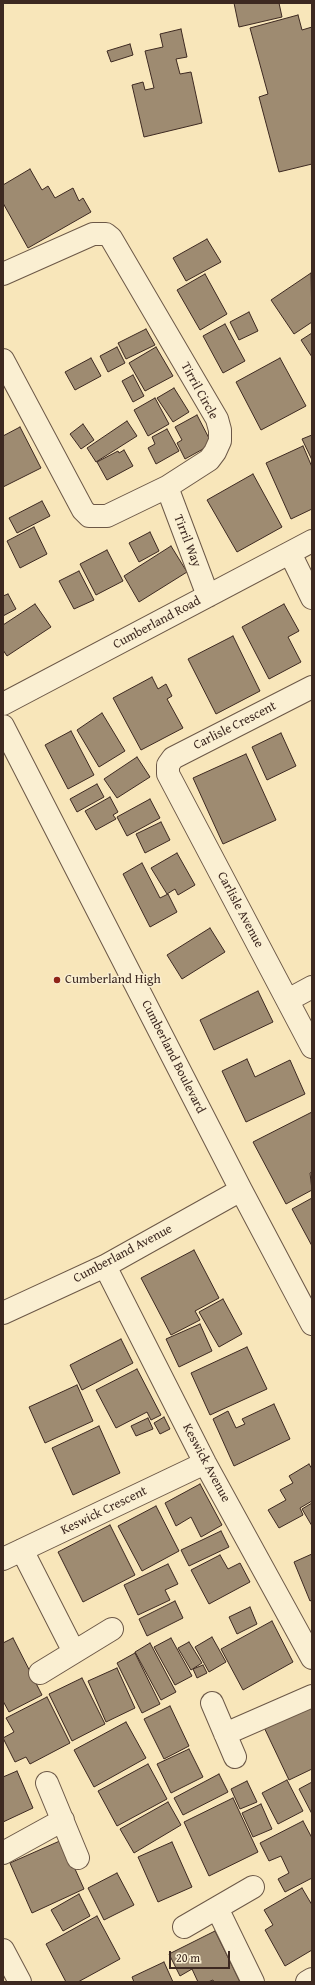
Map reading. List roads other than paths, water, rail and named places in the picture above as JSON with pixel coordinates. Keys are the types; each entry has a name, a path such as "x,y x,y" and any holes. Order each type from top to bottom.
{"street":[{"name":"Tirril Circle","path":"3,274 93,234 106,234 110,238 217,419 220,430 220,440 215,452 209,460 167,487 106,516 90,516 83,510 3,360"},
{"name":"Tirril Way","path":"167,487 208,596"},
{"name":"Cumberland Road","path":"3,704 312,542"},
{"path":"290,553 312,598"},
{"name":"Carlisle Crescent","path":"168,774 168,765 173,758 312,687"},
{"name":"Cumberland Boulevard","path":"3,726 241,1190 312,1324"},
{"name":"Carlisle Avenue","path":"168,774 312,1047"},
{"path":"288,1000 312,987"},
{"name":"Cumberland Avenue","path":"3,1313 105,1266 241,1190"},
{"name":"Keswick Avenue","path":"105,1266 205,1463 312,1658"},
{"name":"Keswick Crescent","path":"13,1555 205,1463"},
{"path":"13,1555 74,1652"},
{"path":"40,1673 112,1629"},
{"path":"225,1734 312,1696"},
{"path":"212,1703 235,1757"},
{"path":"48,1783 78,1858"},
{"path":"3,1853 63,1820"},
{"path":"184,1927 253,1887"},
{"path":"217,1908 253,1982"},
{"path":"3,1950 20,1982"},
{"path":"307,1982 312,1979"}],"place":[{"name":"Cumberland High","path":"57,980"}]}
